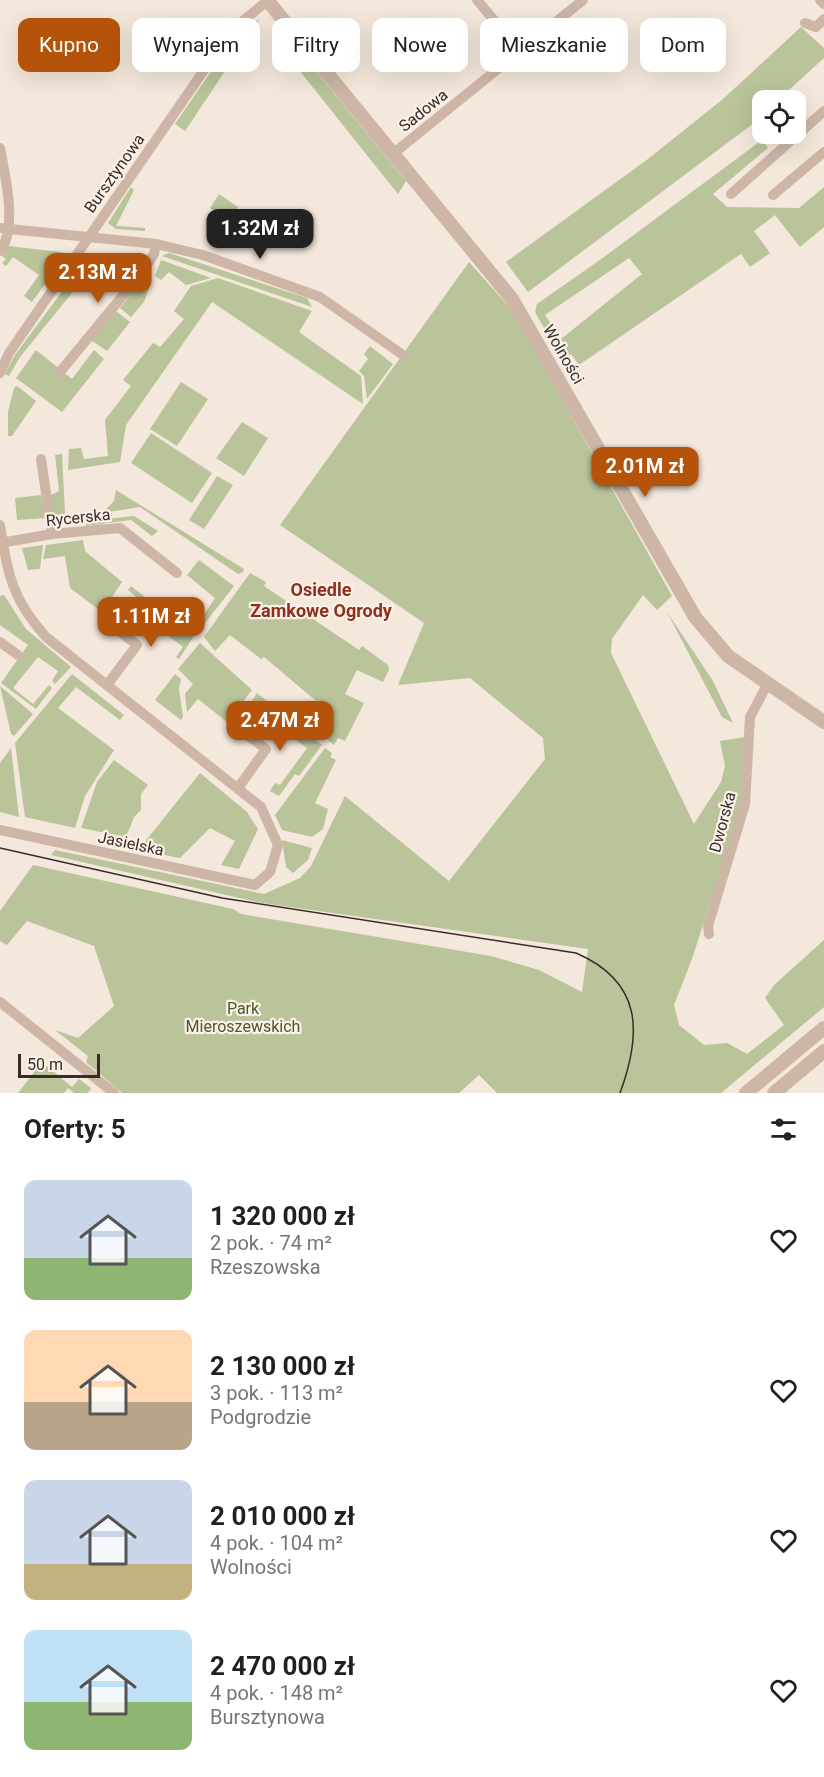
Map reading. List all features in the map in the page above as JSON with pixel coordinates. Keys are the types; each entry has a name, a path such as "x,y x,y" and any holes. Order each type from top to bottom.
{"street":[{"name":"Wolności","path":"267,0 512,299 695,617 728,656 824,722"},
{"name":"Bursztynowa","path":"0,371 9,353 231,31 267,0"},
{"path":"477,0 492,18"},
{"name":"Sadowa","path":"561,18 583,0"},
{"path":"820,0 824,4"},
{"path":"805,23 816,27 824,19"},
{"name":"Sadowa","path":"394,153 494,72"},
{"path":"731,194 824,111"},
{"path":"0,148 9,201 4,228 6,244 0,251"},
{"path":"773,195 824,152"},
{"path":"4,228 156,244 203,255 313,294 332,304 403,355"},
{"path":"60,372 143,271 154,254 156,244"},
{"path":"41,459 52,534"},
{"path":"0,525 7,571 29,618 46,637 238,788 266,749 235,726"},
{"name":"Rycerska","path":"2,543 52,534 120,528 177,573"},
{"path":"106,620 138,645 108,685"},
{"path":"0,642 18,655"},
{"name":"Dworska","path":"709,934 708,926 745,804 750,717 768,683"},
{"name":"Jasielska","path":"0,831 255,885 270,872 279,845 261,807 238,788"},
{"path":"0,1002 114,1093"},
{"path":"746,1093 824,1028"},
{"path":"774,1093 824,1051"}],"green space":[{"path":"801,27 824,48 824,58 789,90 752,90 752,124 528,292 506,262 648,159 723,99"},
{"path":"212,72 224,72 185,131 175,124"},
{"path":"301,72 317,72 406,181 398,194"},
{"path":"757,144 765,144 768,148 713,194 727,207 799,208 824,187 824,227 800,247 775,215 754,231 770,253 750,267 741,254 579,365 571,354 561,359 548,335 554,332 567,349 561,339 642,274 629,258 545,315 551,324 544,328 535,312 537,304"},
{"path":"131,187 134,190 116,226 145,228 145,231 116,229 108,223"},
{"path":"219,194 238,207 229,221 210,208"},
{"path":"8,246 61,252 65,257 32,302 24,296 39,275 13,257 6,266 2,263 6,259 2,256"},
{"path":"169,253 307,298 312,307 162,256"},
{"path":"161,260 211,278 186,285 169,272 161,280 155,276"},
{"path":"84,262 93,267 20,357 9,376 5,374 15,355"},
{"name":"Park Mieroszewskich","path":"469,262 512,310 672,596 657,610 643,595 612,639 611,653 694,824 721,782 725,766 720,741 745,737 742,803 692,959 674,1005 679,1025 704,1045 727,1043 747,1054 784,1025 765,998 774,985 824,940 824,1007 721,1093 497,1093 479,1075 459,1093 122,1093 86,1062 88,1056 55,1030 78,1038 114,1006 94,946 27,921 7,945 0,941 0,911 33,865 233,909 241,914 491,956 539,970 582,992 588,949 262,903 51,855 55,850 264,894 300,878 311,866 345,796 449,881 545,759 543,738 470,678 398,685 424,623 280,525"},
{"path":"218,278 312,311 299,332 361,376 363,404 212,302 126,425 120,462 68,470 69,449 81,448 84,459 108,456 105,420 131,386 123,380 153,343 160,347 184,319 174,311 191,286"},
{"path":"143,279 151,282 144,302 131,317 120,308"},
{"path":"116,311 130,322 107,351 91,340"},
{"path":"370,346 393,364 367,399 364,376 359,371 368,359 364,354"},
{"path":"36,350 72,379 94,350 104,359 62,412 16,378"},
{"path":"181,382 208,399 177,446 150,429"},
{"path":"17,386 36,401 12,436 8,436 8,412 14,388"},
{"path":"242,422 268,438 244,476 216,458"},
{"path":"151,433 212,473 192,503 131,463"},
{"path":"62,454 65,514 53,517 49,496 59,491 55,455"},
{"path":"217,476 233,485 204,529 189,520"},
{"path":"116,490 244,569 243,572 238,574 140,507 102,513 114,501"},
{"path":"41,495 46,518 17,520 15,498"},
{"path":"134,516 158,531 152,536 131,520 86,526 86,521"},
{"path":"83,540 85,551 122,582 102,612 70,588 65,556 43,559 46,545"},
{"path":"43,545 40,569 28,570 22,548"},
{"path":"199,560 234,586 198,632 183,620 190,610 202,618 215,598 187,575"},
{"path":"250,573 266,582 264,586 359,650 362,646 388,665 389,670 383,682 357,670 345,694 364,703 345,741 338,738 334,745 316,730 328,711 264,657 261,659 230,635 215,651 204,637"},
{"path":"131,586 194,636 179,659 176,657 183,647 162,631 155,638 144,629 141,632 113,609 118,602 133,613 142,602 128,590"},
{"path":"4,595 26,629 71,667 55,684 52,681 58,671 38,657 13,688 33,704 49,685 52,688 36,709 1,683 28,645 0,625 0,596"},
{"path":"667,612 713,681 733,723 722,717"},
{"path":"200,643 252,690 227,722 198,699 187,712 185,694 193,684 178,669"},
{"path":"72,674 124,715 120,720 76,687 58,708 114,750 85,796 75,828 25,817 15,743"},
{"path":"175,674 181,679 179,689 183,717 181,720 155,700"},
{"path":"0,686 33,714 14,736 11,734"},
{"path":"257,693 322,745 299,776 295,774 279,796 270,791 275,783 280,785 307,748 289,735 282,745 242,715"},
{"path":"11,748 19,817 0,812 0,763"},
{"path":"325,748 332,753 330,757 336,760 315,803 328,809 323,829 312,837 282,830 275,815"},
{"path":"114,760 148,785 141,794 141,810 134,817 126,837 81,828 97,782"},
{"path":"200,773 247,812 258,829 239,869 221,865 235,841 210,828 180,858 159,854 143,844"},
{"path":"282,840 312,848 308,860 293,873 286,867"},
{"path":"42,1062 72,1087 79,1079 91,1088 88,1093 74,1093 68,1088 64,1093 18,1093"}],"tram line":[{"path":"0,848 222,898 576,953 598,965 614,979 625,994 631,1011 632,1050 620,1093"}],"district":[{"name":"Osiedle Zamkowe Ogrody","path":"321,600"}]}
